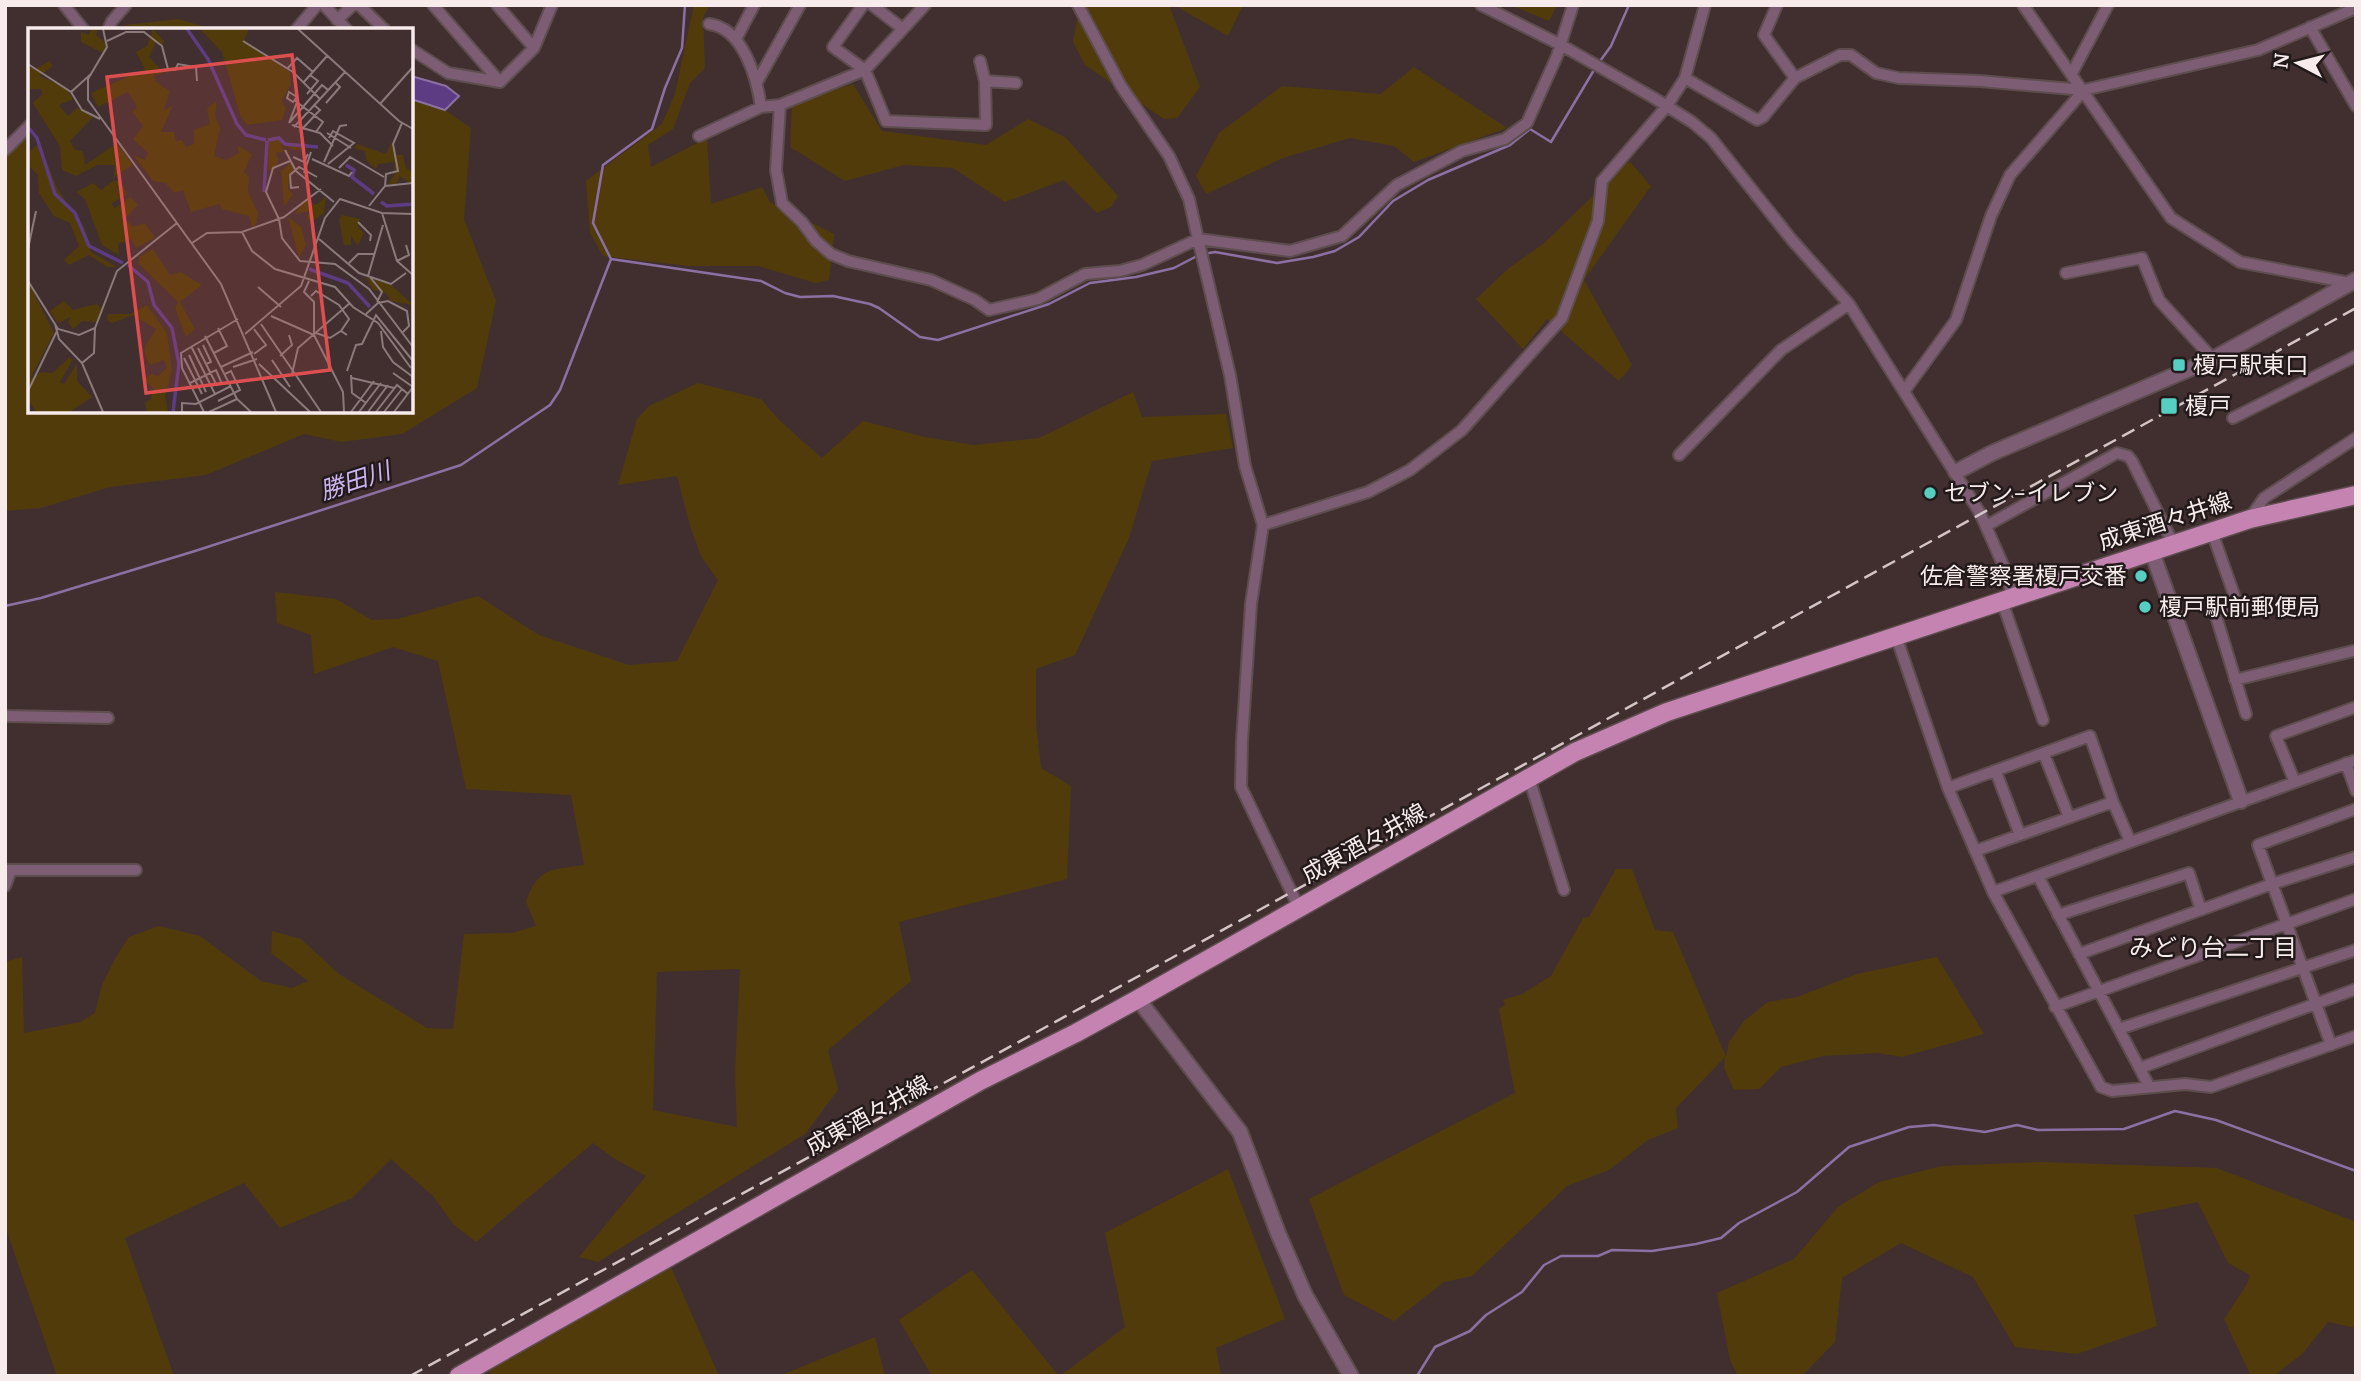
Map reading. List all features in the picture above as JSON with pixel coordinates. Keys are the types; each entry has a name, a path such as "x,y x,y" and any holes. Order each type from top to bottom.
{"main road":[{"name":"成東酒々井線","path":"459,1376 980,1080 1138,999 1575,752 1667,712 2250,519 2356,495"}],"street":[{"path":"64,5 82,28"},
{"path":"109,28 126,5"},
{"path":"298,28 317,5"},
{"path":"324,5 344,28"},
{"path":"338,20 353,5"},
{"path":"359,5 383,28"},
{"path":"433,5 500,82"},
{"path":"497,5 534,48"},
{"path":"500,82 534,48 552,5"},
{"path":"736,39 754,5"},
{"path":"757,82 800,5"},
{"path":"863,5 833,47 865,70 886,121 986,125 985,81 980,61"},
{"path":"872,5 903,29"},
{"path":"699,136 761,107 780,105 865,70 925,5"},
{"path":"1078,5 1121,86 1169,156 1189,200 1230,375 1245,466 1263,525 1251,604 1241,787 1299,908"},
{"path":"1481,5 1561,45 1667,106 1711,138 1792,240 1849,304 1956,471 1986,526 2008,576 2007,599 2043,720"},
{"path":"780,105 776,170 782,203 802,222 816,241 831,254 848,261 931,280 975,300 989,310 1038,299 1085,274 1120,271 1142,265 1198,239 1290,251 1342,236 1397,185 1462,151 1505,139 1527,123 1561,45 1573,5"},
{"path":"1263,525 1368,492 1410,470 1462,430 1562,318 1598,221 1602,181 1667,106 1685,78 1705,5"},
{"path":"1777,5 1764,35 1795,78"},
{"path":"2023,5 2171,218 2239,262 2353,281"},
{"path":"2072,73 2108,5"},
{"path":"1685,78 1757,120 1763,117 1795,78 1840,55 1851,55 1876,73 1899,78 2084,90 2258,50 2356,8"},
{"path":"709,24 717,25 736,39 757,82 761,107"},
{"path":"2310,27 2356,106"},
{"path":"413,50 448,74 500,82"},
{"path":"985,81 1016,82"},
{"path":"1905,390 1956,320 1991,216 2010,174 2084,90"},
{"path":"5,150 28,127"},
{"path":"2066,274 2142,258 2159,300 2213,359"},
{"path":"1956,471 1992,453 2213,359 2353,281"},
{"path":"1679,455 1781,350 1849,304"},
{"path":"2233,418 2356,356"},
{"path":"2250,519 2264,498 2356,438"},
{"path":"1986,526 2117,453 2128,456 2136,468 2174,545"},
{"path":"2212,532 2238,606 2216,613 2246,714"},
{"path":"2152,552 2241,801"},
{"path":"1895,636 1948,788 1993,892 2101,1087 2112,1091 2185,1084 2211,1087 2356,1036"},
{"path":"2235,680 2353,651"},
{"path":"2294,780 2276,736 2356,707"},
{"path":"5,716 108,718"},
{"path":"1948,788 2090,736 2130,841"},
{"path":"2044,754 2069,817"},
{"path":"1993,892 2351,761 2356,791"},
{"path":"1996,772 2020,835"},
{"path":"1529,778 1564,890"},
{"path":"1975,850 2113,802"},
{"path":"2330,1045 2258,845 2356,809"},
{"path":"2079,954 2272,884 2356,857"},
{"path":"5,886 8,870 136,870"},
{"path":"2058,915 2189,873 2201,910"},
{"path":"2038,876 2149,1086"},
{"path":"2055,1007 2356,899"},
{"path":"2119,1029 2356,950"},
{"path":"2140,1068 2356,989"},
{"path":"1138,999 1240,1132 1278,1233 1305,1294 1351,1376"}],"shaded area":[{"path":"694,5 710,5 703,17 705,68 690,83 673,129 648,145 651,167 707,138 711,204 762,187 770,202 834,234 829,280 816,283 758,266 688,266 603,256 590,233 586,181 662,124 675,94"},
{"path":"1080,5 1169,5 1200,87 1177,118 1164,119 1085,65 1073,42"},
{"path":"1174,5 1243,5 1228,36"},
{"path":"1511,5 1557,5 1549,21"},
{"path":"178,19 209,28 124,28 126,25"},
{"path":"1414,67 1507,128 1414,162 1394,146 1350,138 1283,158 1206,194 1196,176 1219,133 1282,86 1381,94"},
{"path":"413,77 446,86 459,96 445,110 413,100"},
{"path":"853,84 882,131 986,145 1028,119 1065,137 1118,196 1111,207 1097,213 1064,180 1005,202 953,168 904,165 845,181 790,147 792,105"},
{"path":"413,100 445,110 471,128 464,219 496,301 477,388 402,434 342,442 304,434 206,475 110,487 41,508 5,511 5,158 28,133 28,413 413,413"},
{"path":"1629,161 1651,186 1584,280 1632,365 1619,381 1547,319 1523,349 1476,299 1509,268 1543,244"},
{"path":"698,383 761,399 780,421 822,458 863,421 925,437 974,445 1039,438 1133,392 1142,417 1226,414 1233,448 1152,461 1129,538 1075,655 1036,669 1036,723 1041,768 1071,786 1067,879 899,922 911,981 828,1050 838,1090 805,1134 598,1262 579,1257 646,1176 593,1143 476,1242 453,1224 433,1196 391,1159 352,1198 280,1228 244,1183 125,1238 174,1376 57,1376 5,1226 5,962 22,957 24,1033 80,1022 95,1013 102,985 129,937 159,926 200,936 261,981 292,988 308,981 271,953 272,931 301,939 339,974 427,1028 453,1029 464,934 512,933 536,926 526,902 535,882 547,872 584,865 571,795 466,789 438,661 393,647 314,674 311,635 277,623 275,592 336,599 372,620 398,619 478,596 539,635 629,665 677,661 718,580 702,558 677,476 618,485 637,419 649,406","holes":["740,969 735,1071 737,1127 653,1110 657,972"]},
{"path":"1616,869 1632,869 1655,930 1673,932 1726,1057 1729,1042 1744,1021 1768,1002 1797,997 1857,974 1937,957 1984,1034 1902,1057 1878,1053 1823,1056 1781,1067 1759,1089 1734,1090 1724,1068 1725,1057 1676,1108 1678,1128 1648,1140 1609,1170 1567,1186 1472,1276 1444,1282 1394,1321 1344,1295 1309,1199 1515,1093 1499,1009 1505,1005 1503,1000 1522,994 1551,976 1583,918 1589,917"},
{"path":"2041,1162 2217,1168 2356,1222 2356,1328 2328,1322 2303,1353 2274,1376 2251,1376 2224,1319 2250,1275 2228,1263 2198,1202 2134,1215 2157,1326 2077,1354 2015,1347 1973,1277 1901,1243 1842,1278 1835,1342 1802,1376 1738,1376 1730,1360 1717,1293 1794,1259 1838,1207 1879,1182 1941,1166"},
{"path":"1228,1169 1285,1319 1216,1348 1221,1376 1060,1376 1125,1327 1105,1233"},
{"path":"670,1265 719,1376 490,1376 490,1367"},
{"path":"972,1270 1059,1376 932,1376 899,1320"},
{"path":"875,1337 885,1376 779,1376"}],"waterway":[{"path":"611,259 593,223 603,165 652,129 682,48 685,5"},
{"path":"1598,64 1611,46 1629,5"},
{"path":"1203,254 1215,252 1277,263 1335,251 1359,237 1393,201 1428,180 1510,145 1530,129 1551,142 1594,70"},
{"path":"611,259 761,281 800,297 833,296 870,304 920,337 938,340 1049,304 1090,283 1136,277 1174,268 1197,256"},
{"name":"勝田川","path":"5,606 41,598 195,551 461,465 550,405 560,390 611,259"},
{"path":"1417,1376 1435,1347 1470,1331 1486,1315 1522,1292 1544,1265 1561,1256 1598,1256 1612,1250 1652,1251 1721,1238 1739,1223 1797,1192 1849,1147 1909,1127 1934,1125 1985,1132 2017,1125 2038,1130 2124,1129 2175,1111 2216,1120 2356,1171"}],"railway":[{"path":"410,1376 2356,308"}],"place":[{"name":"榎戸駅東口","path":"2179,365"},
{"name":"榎戸","path":"2169,406"},
{"name":"セブン-イレブン","path":"1930,493"},
{"name":"佐倉警察署榎戸交番","path":"2141,576"},
{"name":"榎戸駅前郵便局","path":"2145,607"}],"district":[{"name":"みどり台二丁目","path":"2213,948"}]}
